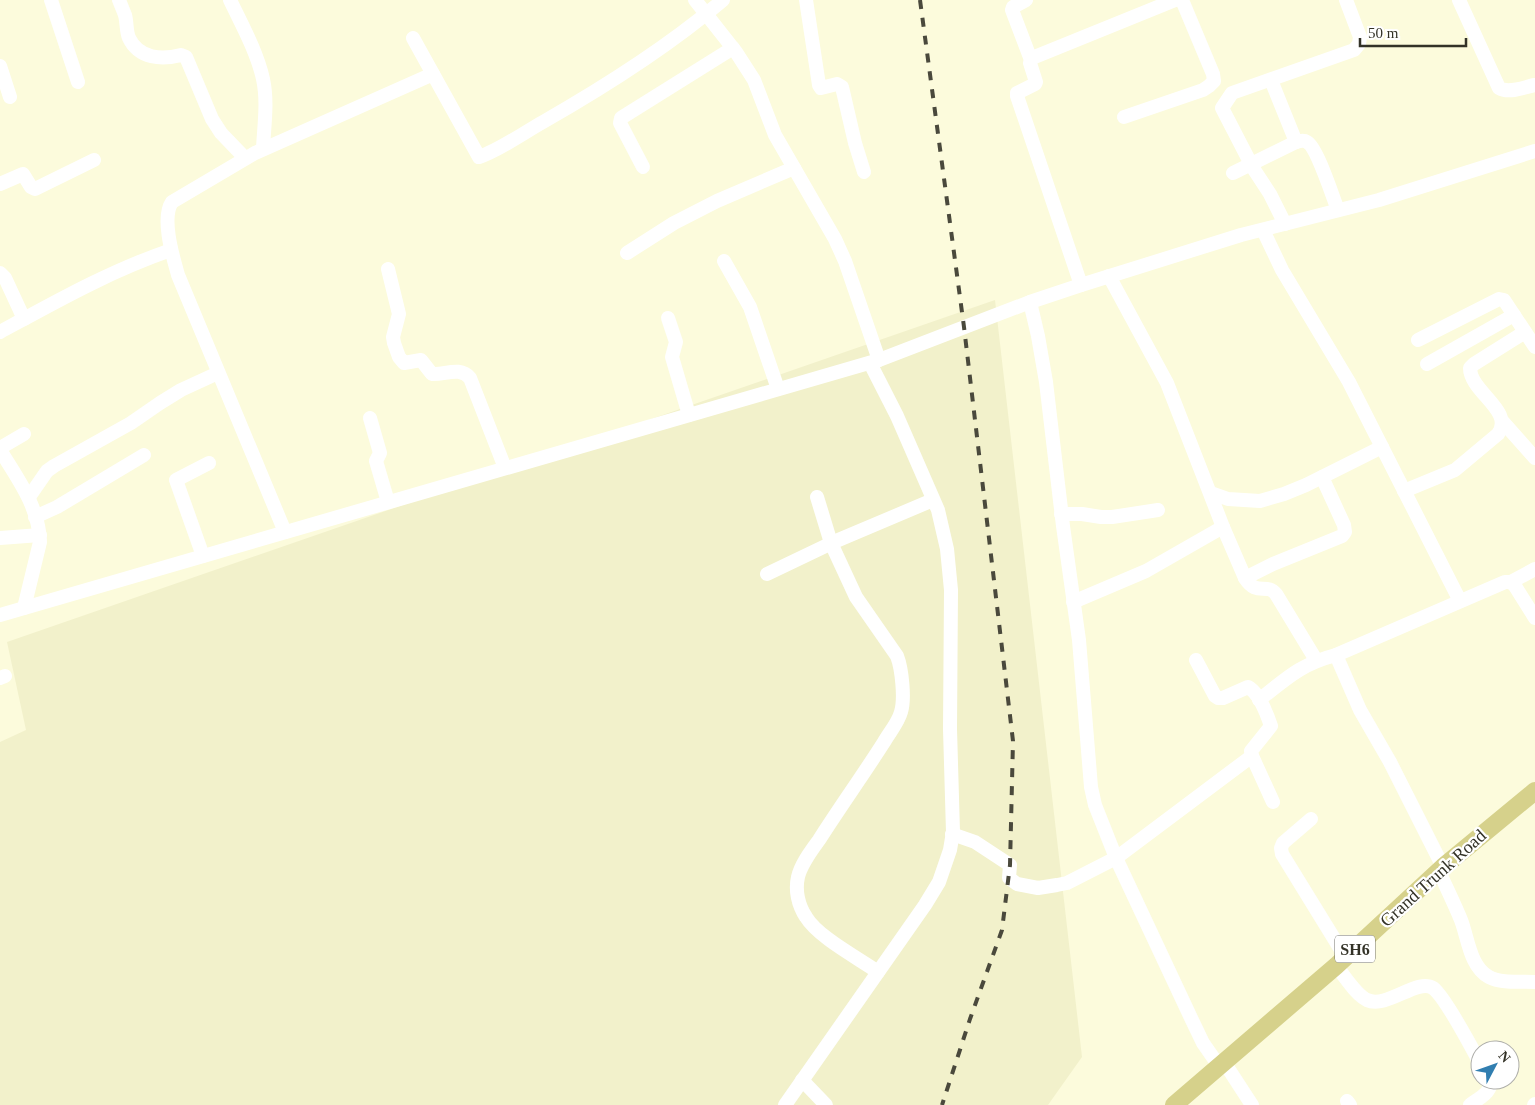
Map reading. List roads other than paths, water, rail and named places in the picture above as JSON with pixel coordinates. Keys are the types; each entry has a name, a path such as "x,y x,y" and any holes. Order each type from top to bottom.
{"main road":[{"name":"Grand Trunk Road","path":"1174,1105 1341,962 1441,869 1533,796"}],"street":[{"path":"51,0 78,82"},
{"path":"119,0 125,16 129,38 139,50 146,55 167,59 181,55 186,57 212,119 221,133 245,158"},
{"path":"230,0 250,41 263,78 265,96 263,149"},
{"path":"695,0 733,48 754,80 775,135 835,239 845,261 874,361 943,528 951,590 950,711 953,815 950,850 939,882 925,905 785,1105"},
{"path":"413,38 477,156 481,157 590,95 650,56 706,15 723,0"},
{"path":"806,0 819,85 821,88 837,84 842,87 854,144 864,172"},
{"path":"1026,0 1013,7 1012,10 1030,60 1035,84 1020,90 1017,96 1081,285"},
{"path":"1030,60 1175,0"},
{"path":"1124,117 1202,90 1210,86 1214,81 1213,74 1182,0"},
{"path":"1285,224 1222,108 1232,93 1354,50 1360,44 1360,38 1346,0"},
{"path":"1459,0 1499,88 1504,91 1535,85"},
{"path":"643,167 620,123 621,118 733,48"},
{"path":"0,66 10,97"},
{"path":"284,532 178,275 171,250 169,207 172,202 245,158 433,74"},
{"path":"1271,80 1296,142"},
{"path":"1233,173 1296,142 1301,140 1307,142 1313,148 1338,210"},
{"path":"0,615 874,361 1030,302 1109,276 1263,230 1379,200 1535,151"},
{"path":"0,184 23,174 31,187 35,189 94,160"},
{"path":"627,253 674,223 717,201 794,168"},
{"path":"1263,230 1282,270 1349,382 1460,601"},
{"path":"0,332 103,277 133,263 171,250"},
{"path":"724,261 750,307 778,389"},
{"path":"388,269 399,314 393,337 399,357 404,363 421,360 432,374 459,371 467,374 505,468"},
{"path":"0,274 5,278 24,319"},
{"path":"1109,276 1167,382 1223,527 1245,578 1249,585 1255,589 1273,590 1316,660"},
{"path":"1418,340 1498,298 1504,300 1535,347"},
{"path":"1030,302 1046,382 1083,683 1091,787 1095,805 1116,858 1203,1043 1252,1105"},
{"path":"1426,364 1514,315"},
{"path":"668,318 676,342 672,357 689,415"},
{"path":"1525,332 1474,364 1470,368 1470,375 1500,414 1503,422 1535,458"},
{"path":"29,497 47,472 54,466 131,423 174,394 218,373"},
{"path":"370,418 380,453 376,461 388,502"},
{"path":"1404,491 1455,470 1498,434 1503,422"},
{"path":"24,434 0,449 29,497 40,535 24,608"},
{"path":"1211,493 1228,498 1260,501 1284,494 1382,447"},
{"path":"35,517 58,507 144,455"},
{"path":"203,556 176,480 209,463"},
{"path":"1245,578 1273,564 1342,536 1345,532 1344,526 1322,477"},
{"path":"817,497 831,543 856,597 897,656 901,672 903,703 899,717 875,756 841,804 804,862 798,874 796,886 799,904 806,918 817,930 878,972"},
{"path":"767,574 831,543 933,500"},
{"path":"1061,514 1112,517 1158,510"},
{"path":"1073,602 1146,571 1223,527"},
{"path":"0,538 40,535"},
{"path":"1259,700 1298,670 1316,660 1336,655 1505,582 1511,582 1535,569"},
{"path":"1511,582 1535,618"},
{"path":"1336,655 1360,710 1390,762 1441,869 1470,950 1481,970 1488,977 1497,980 1535,982"},
{"path":"1196,660 1215,696 1218,698 1223,698 1248,687 1252,689 1259,700 1270,726 1252,751 1252,756 1273,802"},
{"path":"952,834 975,842 1010,865 1009,878 1017,884 1038,888 1067,882 1116,858 1252,756"},
{"path":"1311,819 1283,843 1281,848 1282,854 1360,994 1366,1000 1373,1002 1382,1001 1427,986 1434,989 1470,1046"},
{"path":"802,1080 826,1105"},
{"path":"1470,1105 1489,1090"}],"railway":[{"path":"920,0 964,327 1013,741 1010,865 1002,930 942,1105"}]}
